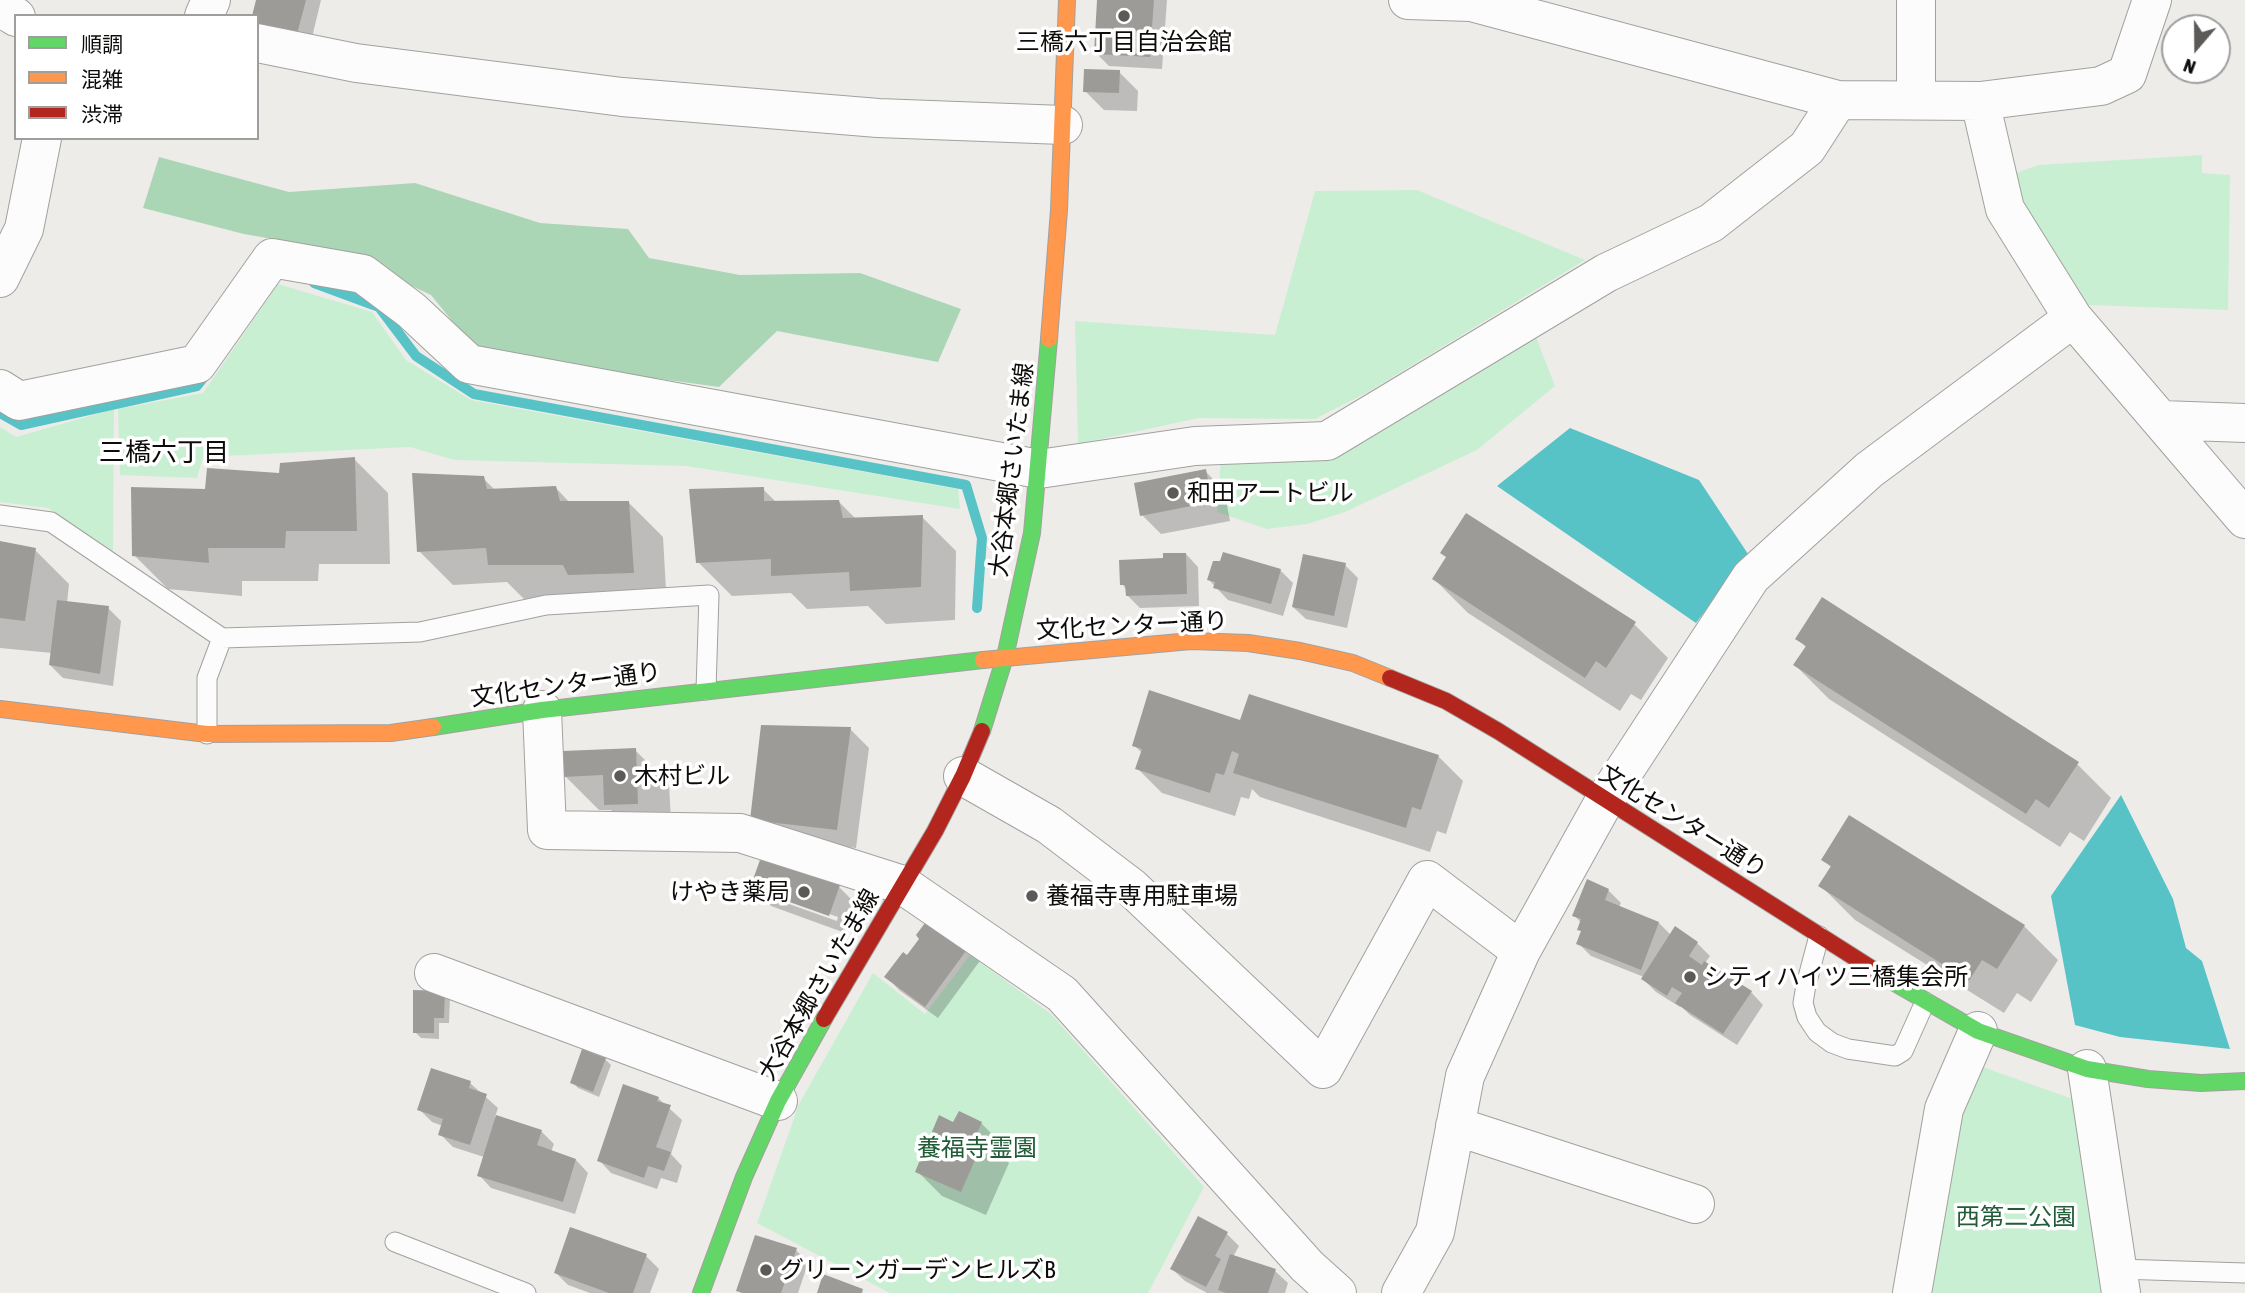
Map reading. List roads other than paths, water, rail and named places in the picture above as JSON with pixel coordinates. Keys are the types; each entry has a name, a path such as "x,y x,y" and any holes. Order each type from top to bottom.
{"street":[{"name":"大谷本郷さいたま線","path":"701,1293 744,1177 778,1101 936,831 963,776 984,725 1005,657 1030,545 1039,469 1059,210 1067,0"},
{"path":"1408,0 1471,2 1838,100 1980,101 2101,86 2127,74 2152,0"},
{"path":"1916,0 1916,99"},
{"path":"259,43 356,63 622,97 878,118 1063,125"},
{"path":"0,389 19,401 197,365 272,258 363,274 411,310 469,364 1039,469 1195,446 1327,440 1606,273 1711,223 1807,148 1838,100"},
{"path":"1980,101 2005,209 2073,318 2245,519"},
{"path":"0,278 24,229 42,140"},
{"path":"1401,1293 1435,1232 1465,1076 1521,951 1605,800 1751,577 1869,470 2073,318"},
{"path":"2162,420 2245,423"},
{"name":"文化センター通り","path":"0,709 207,734 391,733 542,710 1005,657 1191,641 1248,643 1300,651 1353,663 1446,701 1498,731 1925,1002 1978,1031 2087,1069 2148,1079 2201,1083 2245,1081"},
{"path":"542,710 547,830 740,833 903,885 1062,994 1302,1280 1336,1293"},
{"path":"963,776 1049,825 1132,888 1323,1069 1427,880 1521,951"},
{"path":"434,973 778,1101"},
{"path":"1912,1293 1944,1109 1978,1031"},
{"path":"2087,1069 2119,1281"},
{"path":"1455,1126 1695,1204"}],"lane":[{"path":"0,515 51,522 222,638 420,632 546,605 709,595 706,690"},
{"path":"207,734 207,678 222,638"},
{"path":"1819,936 1803,1003 1807,1017 1817,1032 1832,1043 1848,1049 1895,1056 1903,1051 1925,1002"},
{"path":"396,1242 526,1293"},
{"path":"2119,1281 2245,1273"}],"water":[{"path":"1570,428 1699,480 1748,554 1696,623 1497,486"},
{"path":"2121,795 2173,899 2186,948 2202,961 2230,1049 2120,1037 2075,1025 2051,896"}],"waterway":[{"path":"314,283 379,307 416,356 474,394 966,485 982,538 977,608"},
{"path":"0,413 21,425 197,386 207,373"}],"place":[{"name":"三橋六丁目自治会館","path":"1124,16"},
{"name":"和田アートビル","path":"1173,493"},
{"name":"木村ビル","path":"620,776"},
{"name":"けやき薬局","path":"804,892"},
{"name":"養福寺専用駐車場","path":"1032,896"},
{"name":"シティハイツ三橋集会所","path":"1690,977"},
{"name":"グリーンガーデンヒルズB","path":"766,1270"}],"district":[{"name":"三橋六丁目","path":"164,453"}],"park label":[{"name":"養福寺霊園","path":"977,1148"},
{"name":"西第二公園","path":"2016,1217"}]}
